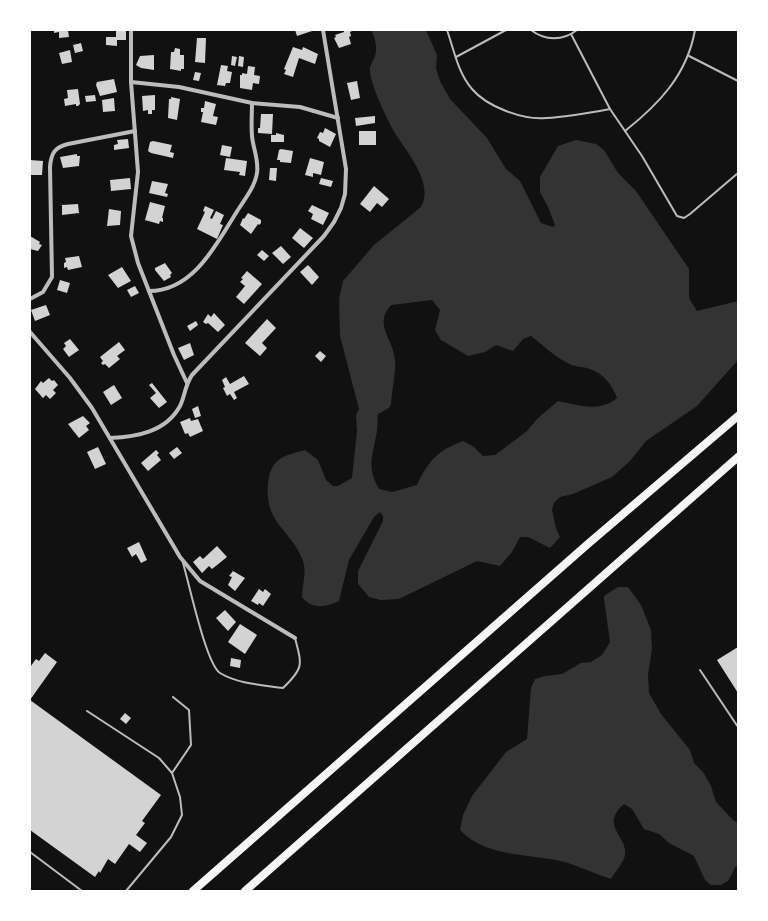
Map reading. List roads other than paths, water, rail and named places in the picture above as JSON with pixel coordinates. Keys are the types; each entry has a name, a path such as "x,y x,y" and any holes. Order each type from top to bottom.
{"highway":[{"path":"193,891 589,543 738,416"},
{"path":"245,891 738,457"}],"street":[{"path":"131,30 132,82 138,172 131,236 135,254 149,291 174,355 187,383"},
{"path":"110,438 141,435 158,428 177,411 183,400 187,383 192,375 324,236 334,222 345,194 346,169 323,30"},
{"path":"132,82 179,87 252,103 300,107 338,118"},
{"path":"149,291 160,291 169,288 198,268 210,253 252,188 257,167 252,136 252,103"},
{"path":"30,299 43,292 52,277 50,167 54,150 58,146 136,131"},
{"path":"30,332 82,393 183,561 200,581 295,638"}],"lane":[{"path":"447,30 461,71 471,88 481,98 497,108 522,115 545,119 610,109"},
{"path":"456,57 506,30"},
{"path":"531,30 548,38 560,38 577,30"},
{"path":"625,131 662,99 677,78 689,56 695,30"},
{"path":"571,34 610,109 642,156 673,211 680,218 690,214 738,173"},
{"path":"689,56 738,81"},
{"path":"183,561 209,656 219,672 245,682 283,688 297,674 301,662 295,638"},
{"path":"700,670 738,727"},
{"path":"172,773 191,745 189,710 173,696"},
{"path":"87,711 159,758 172,773 180,797 182,815 171,837 126,891"},
{"path":"30,852 82,891"}]}
